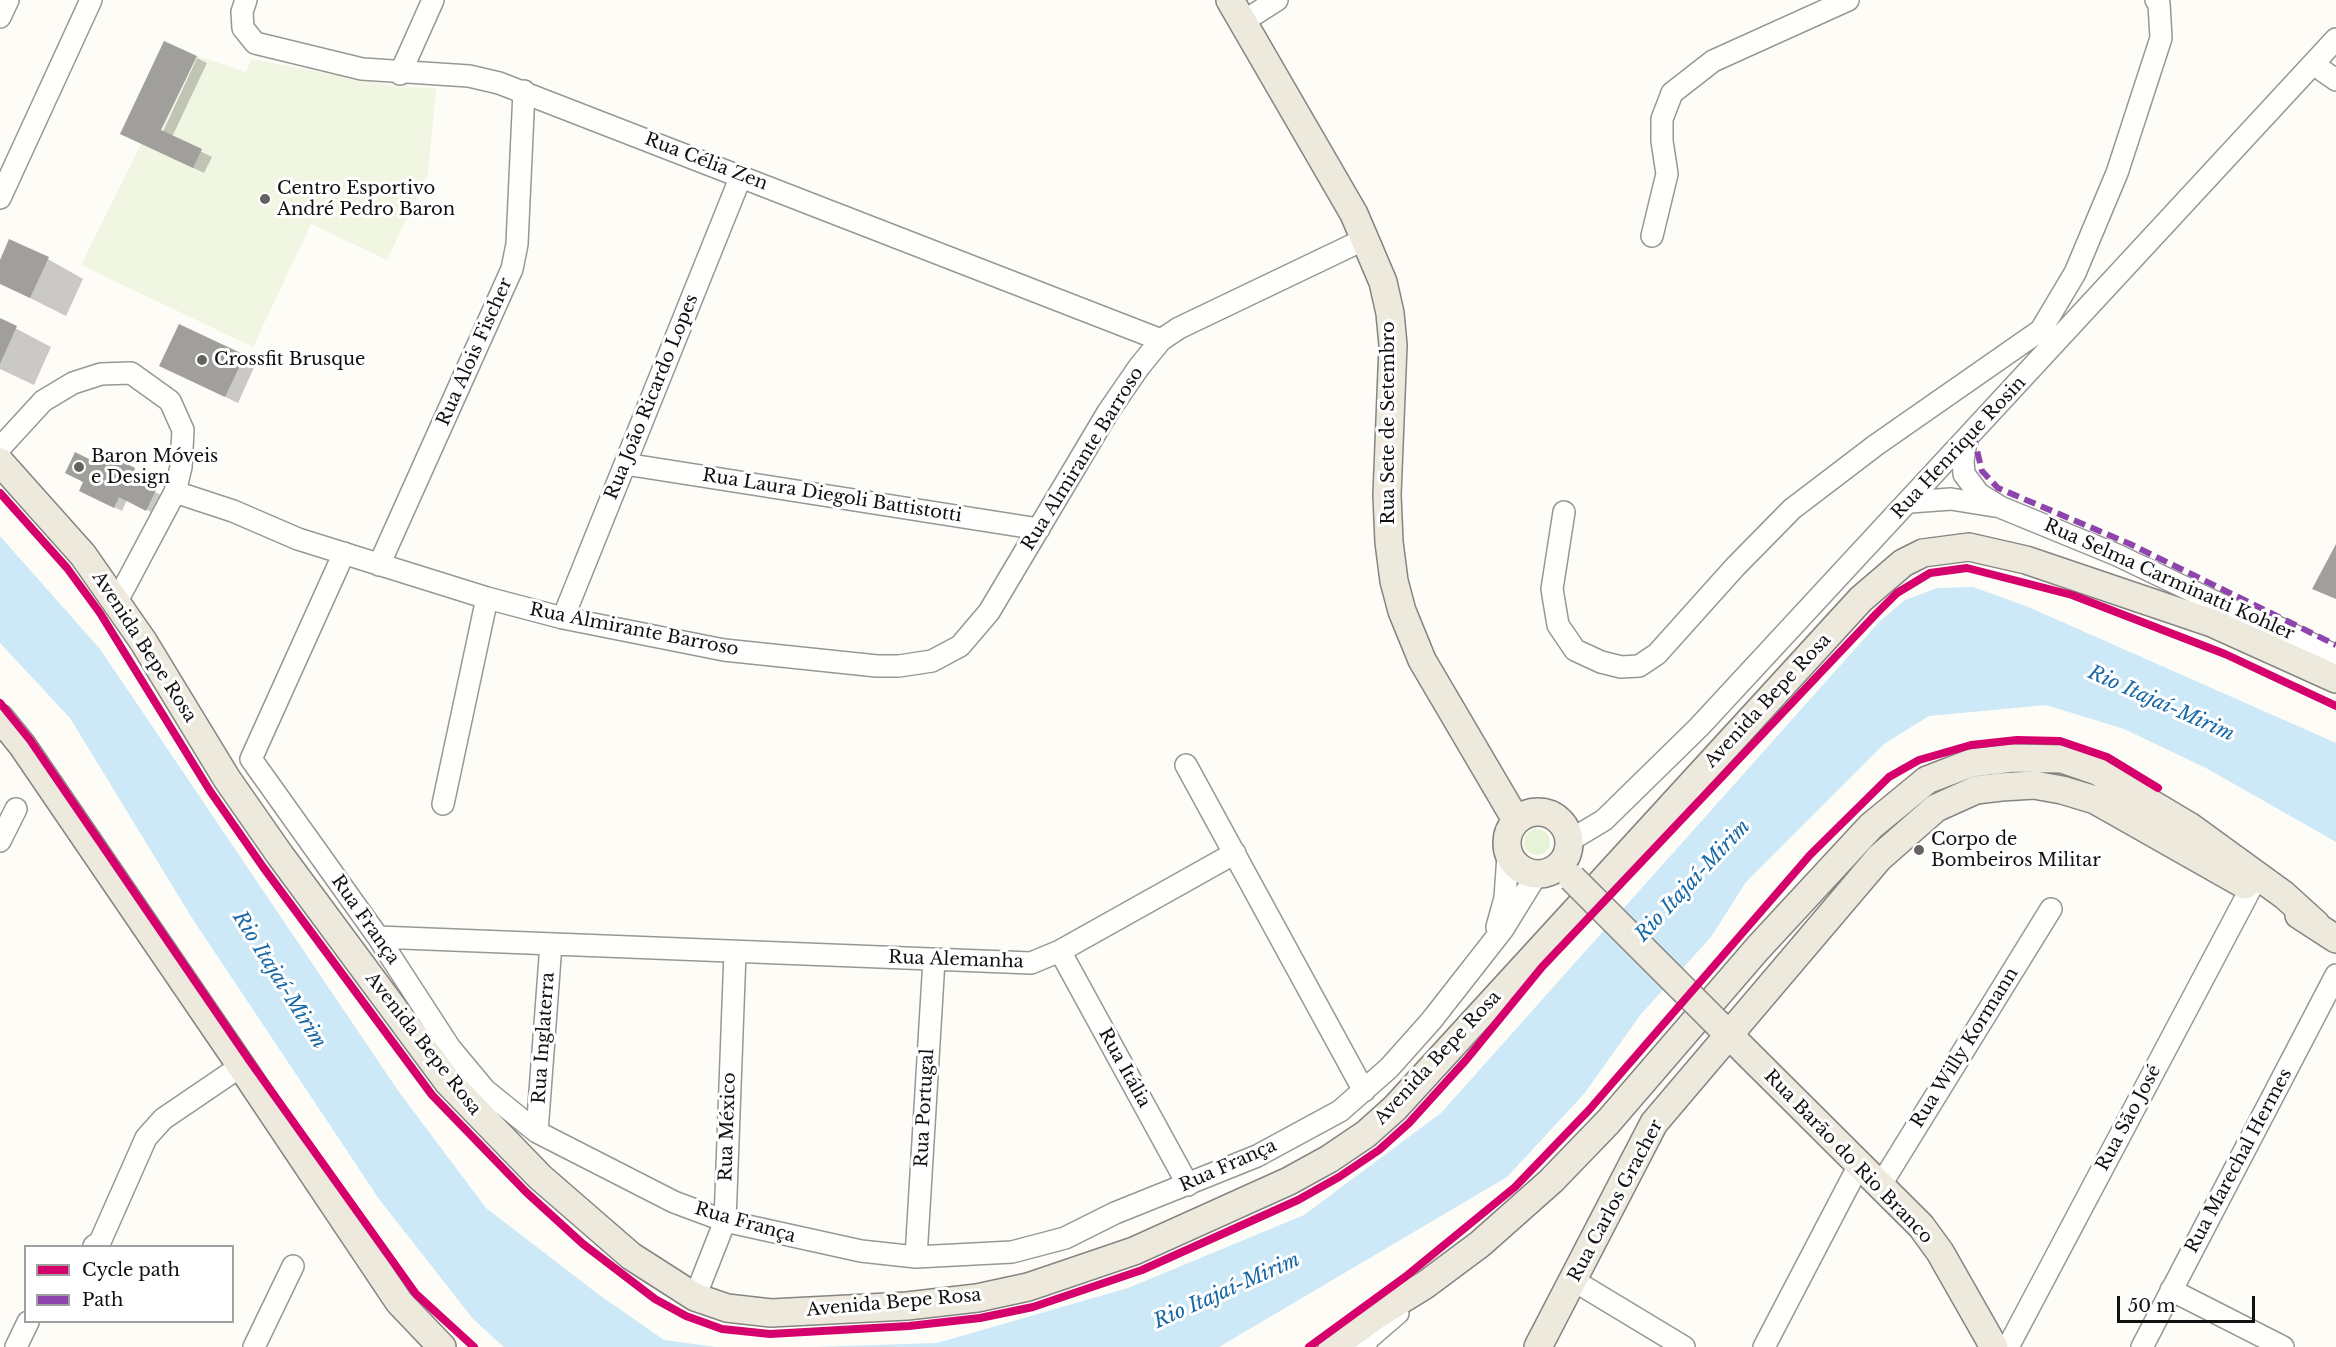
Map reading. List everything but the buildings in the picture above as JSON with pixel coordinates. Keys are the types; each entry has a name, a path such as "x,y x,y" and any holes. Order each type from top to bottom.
{"main road":[{"name":"Rua Sete de Setembro","path":"1237,11 1339,188 1365,239 1383,282 1390,313 1393,345 1387,495 1389,542 1402,611 1433,680 1516,820"},
{"name":"Avenida Bepe Rosa","path":"0,462 53,518 117,601 227,779 280,855 448,1082 540,1177 596,1228 666,1281 695,1297 727,1308 771,1313 907,1306 977,1298 1028,1287 1134,1251 1289,1182 1366,1134 1395,1108 1862,599 1903,563 1923,553 1950,548 1989,550 2078,576 2148,603 2212,623 2336,677"},
{"name":"Avenida Bepe Rosa","path":"2148,603 2206,634 2299,676 2336,696"},
{"path":"2242,615 2270,635 2318,659 2336,677"},
{"path":"2299,676 2320,681 2336,689"},
{"path":"0,718 22,745 399,1302 442,1347"},
{"path":"1332,1347 1378,1314 1425,1285 1480,1244 1551,1181 1608,1122 1758,948 1871,826 1927,780 1971,763 2013,758 2062,759 2097,771 2189,825 2284,895 2326,931"},
{"name":"Rua Carlos Gracher","path":"1538,1347 1654,1123 1724,1030 1880,858 1936,808 1976,790 2034,785 2095,800 2326,931"},
{"path":"1535,812 1554,816 1562,822 1559,865 1520,869 1508,855 1507,836 1516,820 1535,812"},
{"name":"Rua Barão do Rio Branco","path":"1559,865 1921,1226 1940,1252 1994,1347"}],"street":[{"path":"0,17 8,0"},
{"path":"0,198 91,0"},
{"name":"Rua Célia Zen","path":"246,0 242,12 243,28 255,43 362,69 400,74 469,76 524,91 1161,340"},
{"path":"400,74 433,0"},
{"path":"1237,11 1277,0"},
{"path":"1652,236 1667,174 1662,141 1662,119 1672,93 1713,61 1848,0"},
{"path":"1564,512 1552,589 1558,625 1575,650 1601,662 1621,667 1639,666 1657,654 1735,567 1792,509 1876,445 2048,338 2117,173 2162,38 2159,4 2156,0"},
{"name":"Rua Henrique Rosin","path":"1559,865 1590,831 1638,789 1910,502 1966,441 2048,338 2336,39"},
{"path":"2313,64 2336,80"},
{"name":"Rua Alois Fischer","path":"379,565 512,269 517,244 524,91"},
{"name":"Rua João Ricardo Lopes","path":"563,618 741,176"},
{"name":"Rua Almirante Barroso","path":"175,492 233,511 298,539 487,598 563,618 724,650 877,666 918,664 946,656 972,634 1039,529 1118,396 1161,340 1179,328 1365,239"},
{"path":"0,448 43,401 73,383 101,374 131,373 170,401 183,430 181,467 175,492 117,601"},
{"name":"Rua Selma Carminatti Kohler","path":"1966,441 1964,474 1979,494 2000,507 2117,555 2242,615 2275,626 2336,656"},
{"name":"Rua Laura Diegoli Battistotti","path":"625,464 1039,529"},
{"name":"Rua Selma Carminatti Kohler","path":"1910,502 1951,499 2000,507"},
{"name":"Rua França","path":"345,553 251,759 378,937 433,1022 485,1090 537,1132 674,1202 725,1221 861,1251 916,1257 1012,1252 1065,1238 1115,1213 1188,1185 1291,1139 1340,1111 1364,1091 1431,1020 1559,865"},
{"path":"443,804 487,598"},
{"path":"1186,765 1364,1091"},
{"path":"0,841 16,809"},
{"name":"Rua Alemanha","path":"378,937 1025,963 1044,959 1060,951 1235,853"},
{"name":"Rua França","path":"1492,945 1505,898 1508,855"},
{"name":"Rua São José","path":"2008,1347 2251,888"},
{"name":"Rua Willy Kormann","path":"1880,1186 2050,909"},
{"name":"Rua Inglaterra","path":"537,1132 551,944"},
{"name":"Rua Itália","path":"1060,951 1188,1185"},
{"name":"Rua México","path":"695,1297 725,1221 735,952"},
{"name":"Rua Portugal","path":"916,1257 934,960"},
{"name":"Rua Marechal Hermes","path":"2142,1347 2336,975"},
{"path":"96,1245 100,1242 146,1138 163,1119 241,1066"},
{"path":"1764,1347 1859,1166"},
{"path":"254,1347 293,1266"},
{"path":"1573,1280 1683,1347"},
{"path":"1364,1347 1369,1338 1403,1309 1425,1285"},
{"path":"2171,1290 2283,1347"},
{"path":"16,1347 28,1323"}],"green space":[{"name":"Centro Esportivo André Pedro Baron","path":"164,41 197,56 246,72 251,59 399,87 436,88 428,174 387,260 311,224 253,347 81,265 141,144 120,134"},
{"path":"1537,829 1546,833 1550,842 1546,851 1537,855 1528,851 1524,842 1528,833"}],"water":[{"name":"Rio Itajaí-Mirim","path":"0,536 100,649 399,1092 486,1208 598,1294 664,1340 716,1347 504,1347 473,1319 379,1199 192,918 70,718 0,643"},
{"name":"Rio Itajaí-Mirim","path":"1973,587 2026,606 2336,743 2336,842 2206,768 2124,729 2046,705 1929,716 1884,744 1746,882 1711,937 1641,1014 1584,1094 1507,1177 1219,1347 813,1347 937,1343 1128,1288 1304,1215 1441,1113 1879,622 1905,600 1937,588"}],"marked path":[{"path":"1973,434 1982,471 1998,488 2130,544 2336,645"}],"cycle path":[{"path":"0,493 67,568 100,613 210,791 263,867 432,1095 526,1192 583,1244 655,1299 686,1316 722,1329 770,1334 909,1326 980,1318 1033,1307 1142,1270 1298,1200 1339,1177 1379,1150 1409,1123 1466,1060 1542,967 1876,614 1897,593 1930,573 1967,568 2072,595 2225,654 2336,706"},
{"path":"0,703 30,740 249,1060 416,1294 474,1347"},
{"path":"1309,1347 1405,1277 1515,1187 1589,1110 1810,855 1889,777 1919,760 1971,745 2017,740 2060,741 2107,757 2158,788"}],"place":[{"name":"Centro Esportivo André Pedro Baron","path":"265,199"},
{"name":"Crossfit Brusque","path":"202,360"},
{"name":"Baron Móveis e Design","path":"79,467"},
{"name":"Corpo de Bombeiros Militar","path":"1919,850"}]}
